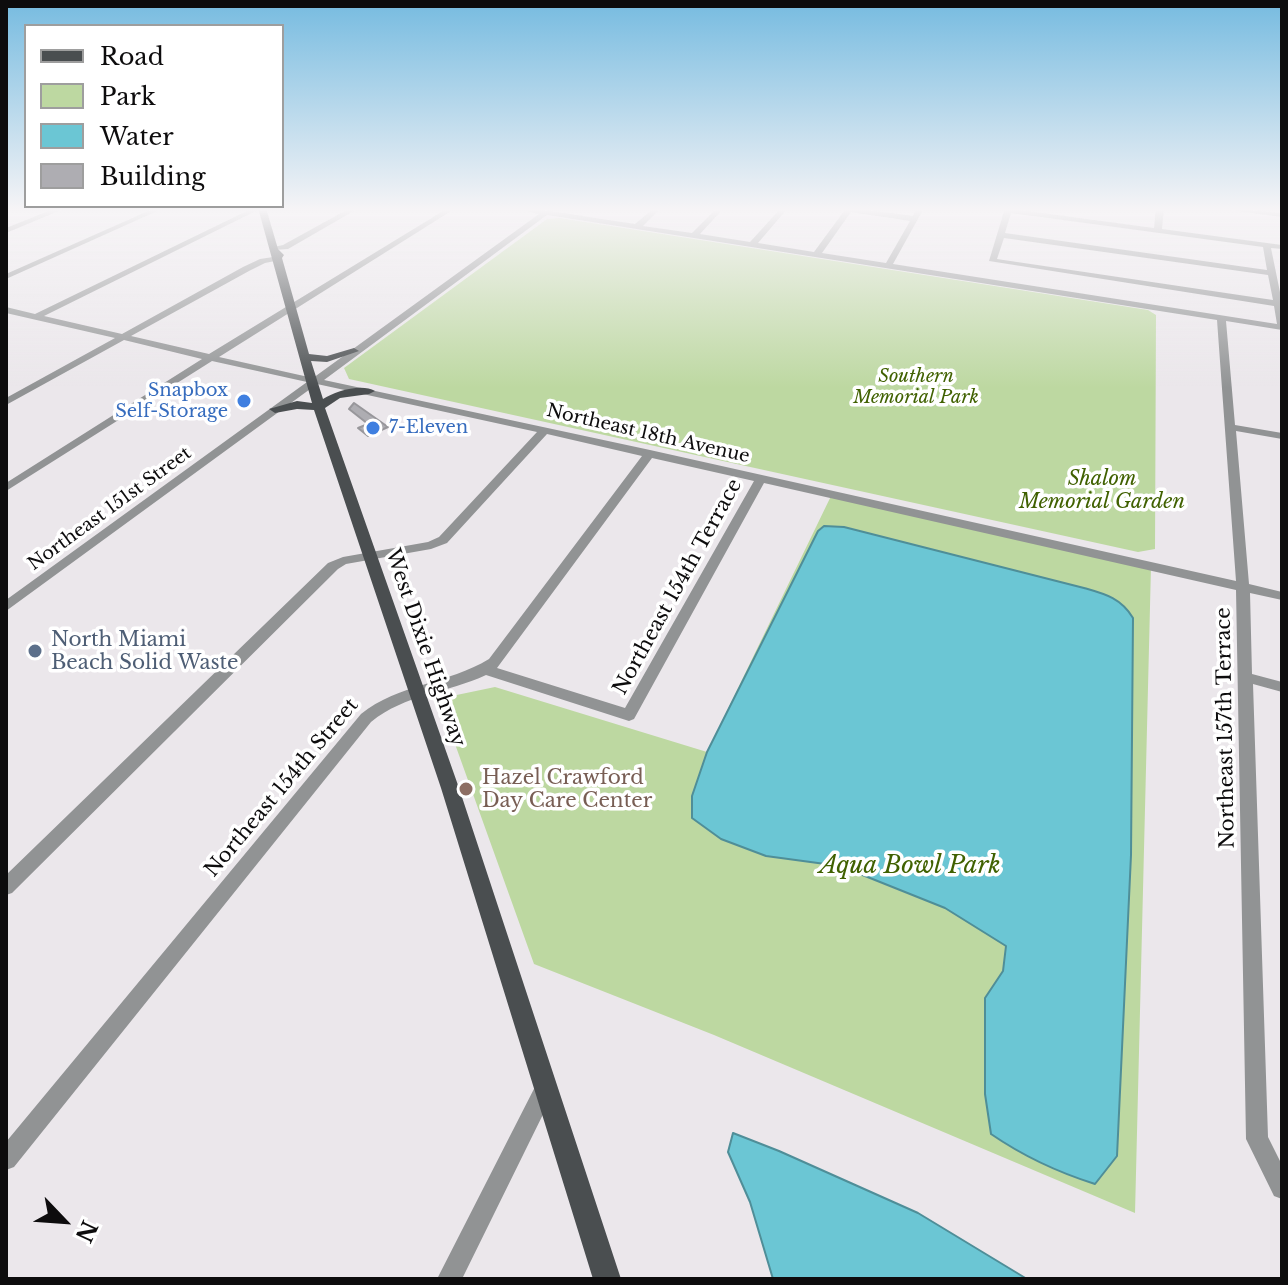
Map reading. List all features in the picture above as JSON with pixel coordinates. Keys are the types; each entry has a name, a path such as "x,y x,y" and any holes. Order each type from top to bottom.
{"main road":[{"name":"West Dixie Highway","path":"280,268 319,407 450,788 607,1279"},
{"path":"306,357 327,359 354,351"},
{"path":"275,409 297,405 319,407 340,394 369,391"}],"street":[{"path":"6,277 26,268"},
{"path":"36,317 137,268"},
{"path":"6,402 248,268"},
{"path":"6,488 357,268"},
{"name":"Northeast 151st Street","path":"6,607 465,268"},
{"path":"908,268 1282,327 1272,268"},
{"path":"1039,268 1279,304"},
{"path":"1237,268 1273,273"},
{"name":"Northeast 18th Avenue","path":"6,310 1282,596"},
{"name":"Northeast 157th Terrace","path":"1221,317 1243,587 1257,1139 1282,1188"},
{"path":"1230,427 1282,436"},
{"path":"6,887 318,579 338,563 405,552 443,540 545,430"},
{"name":"Northeast 154th Street","path":"6,1159 366,718 379,707 485,669 498,658 650,453"},
{"name":"Northeast 154th Terrace","path":"485,669 629,715 761,478"},
{"path":"1245,677 1282,687"},
{"path":"449,1279 545,1088"}],"green space":[{"name":"Southern Memorial Park","path":"480,268 879,268 1148,310 1156,315 1155,549 1138,552 349,379 344,368"},
{"name":"Aqua Bowl Park","path":"832,494 1151,566 1135,1213 714,1035 534,964 441,705 447,697 495,687 707,752"}],"water":[{"path":"824,526 844,527 1092,590 1118,601 1133,618 1131,855 1117,1156 1095,1184 1041,1163 991,1134 985,1094 985,998 1003,971 1006,946 945,908 840,866 766,856 721,839 692,818 692,796 707,752 818,531"},
{"path":"733,1133 918,1213 1027,1279 773,1279 750,1202 728,1152"}],"building":[{"path":"354,403 388,427 368,436 358,428 368,424 349,409"}],"place":[{"name":"Snapbox Self-Storage","path":"244,401"},
{"name":"7-Eleven","path":"373,428"},
{"name":"North Miami Beach Solid Waste","path":"35,651"},
{"name":"Hazel Crawford Day Care Center","path":"466,789"}],"park label":[{"name":"Shalom Memorial Garden","path":"1102,490"}]}
